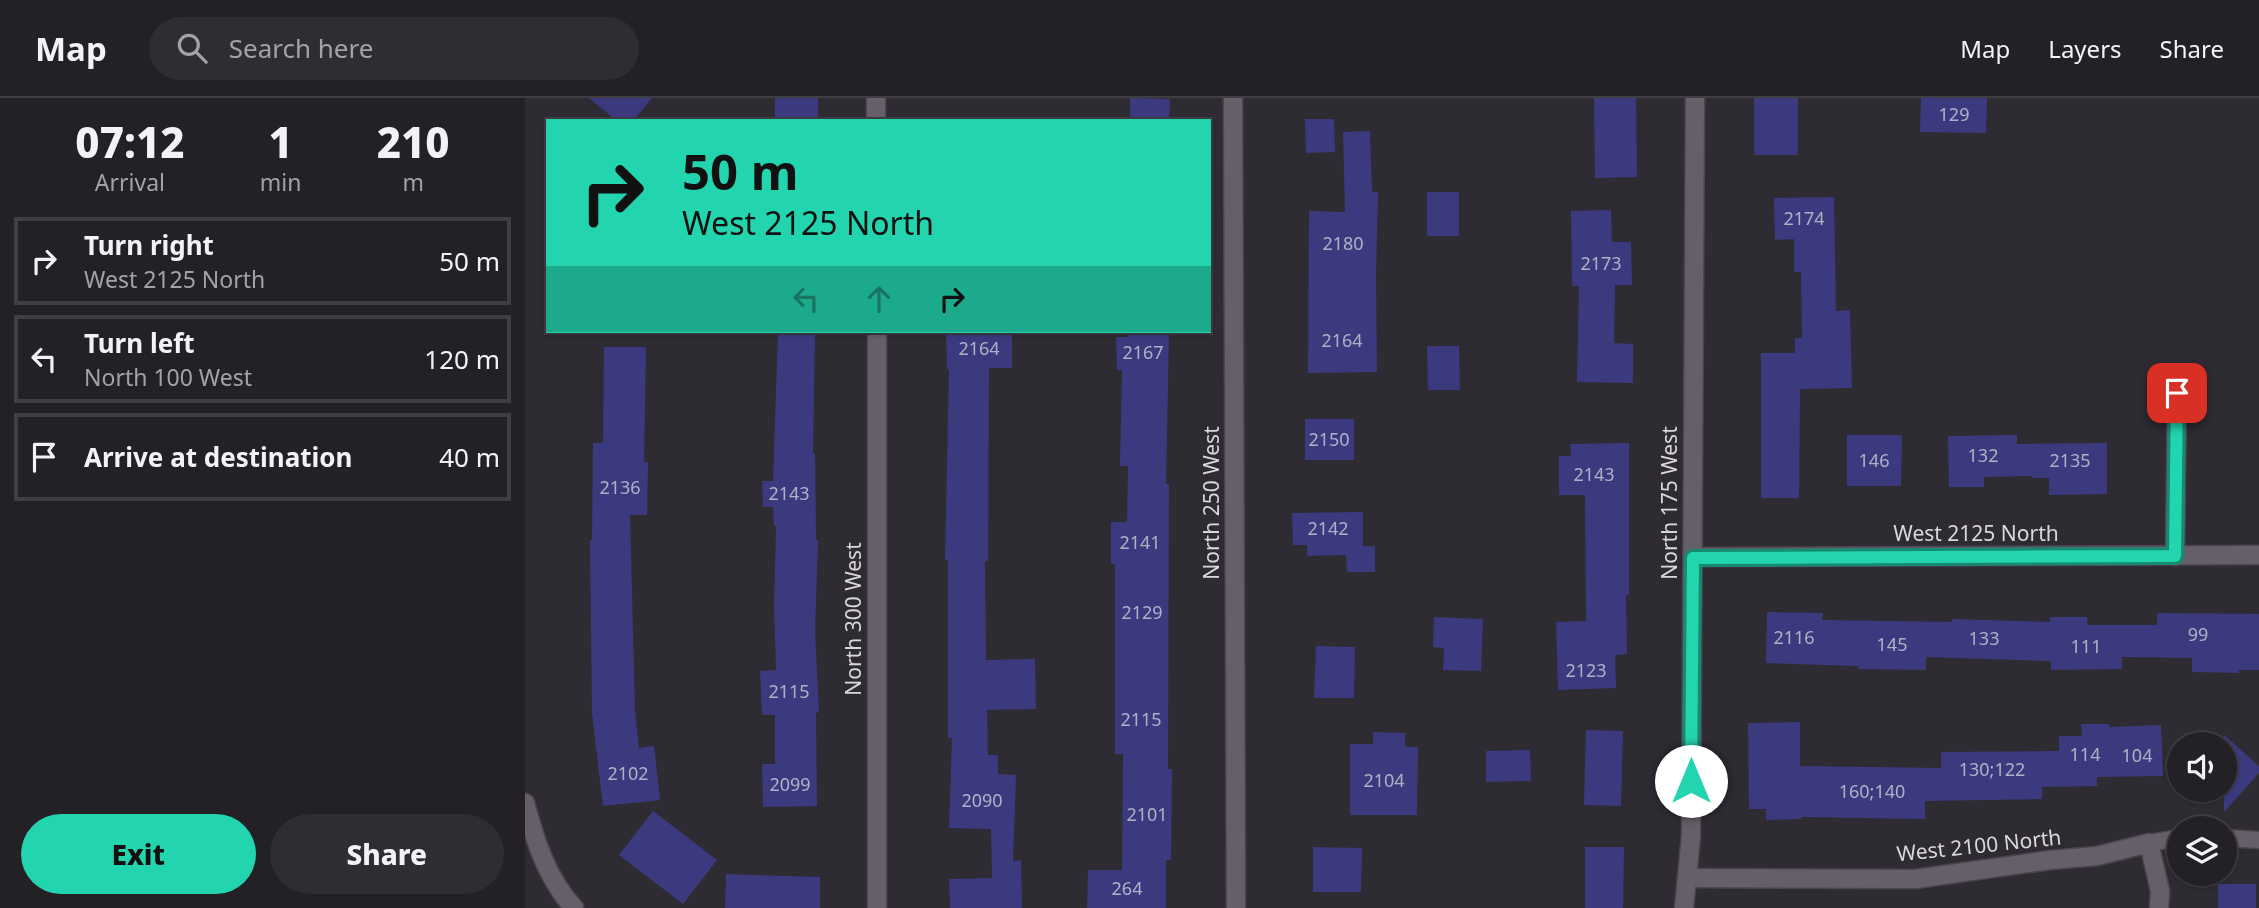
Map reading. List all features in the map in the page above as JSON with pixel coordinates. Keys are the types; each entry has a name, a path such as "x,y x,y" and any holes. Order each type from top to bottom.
{"street":[{"path":"876,98 876,119"},
{"name":"North 250 West","path":"1233,98 1236,908"},
{"name":"North 175 West","path":"1684,908 1691,836 1695,98"},
{"name":"North 300 West","path":"877,333 877,908"},
{"path":"2175,556 2177,393"},
{"name":"West 2125 North","path":"1693,558 2259,555"},
{"path":"525,803 538,849 566,900 574,908"},
{"path":"2149,843 2159,891 2159,908"},
{"name":"West 2100 North","path":"1687,878 1915,879 2097,856 2149,843"}],"lane":[{"path":"2237,839 2259,840"},
{"path":"2149,843 2167,840"}],"building":[{"path":"589,98 652,98 635,119 615,119"},
{"path":"775,98 818,98 818,119 775,119"},
{"path":"1130,98 1170,99 1169,119 1130,119"},
{"path":"1594,98 1636,98 1637,177 1595,178"},
{"path":"1754,98 1798,98 1798,155 1754,155"},
{"path":"1921,98 1987,98 1986,133 1920,132"},
{"path":"1305,119 1334,119 1335,152 1306,153"},
{"path":"1370,131 1372,192 1378,192 1377,372 1308,373 1309,211 1345,212 1343,132"},
{"path":"1427,192 1459,192 1459,236 1427,236"},
{"path":"1834,197 1836,311 1850,310 1852,388 1800,389 1799,498 1761,498 1761,353 1795,353 1795,338 1802,338 1801,272 1794,272 1794,239 1775,240 1774,198"},
{"path":"1611,210 1612,242 1631,242 1632,285 1615,285 1614,343 1633,344 1633,383 1577,382 1579,286 1572,286 1571,211"},
{"path":"778,333 815,333 813,453 818,540 815,632 819,712 816,713 817,806 763,807 762,764 775,764 775,715 762,715 760,671 776,670 776,526 773,507 763,507 762,481 773,481"},
{"path":"946,333 1012,333 1012,368 989,368 986,660 1035,659 1036,709 987,710 988,755 998,755 998,774 1016,775 1013,861 1021,860 1022,908 950,908 949,879 992,878 991,829 949,828 952,738 948,738 948,560 945,560"},
{"path":"1128,333 1169,333 1166,484 1169,484 1168,769 1172,769 1171,860 1166,860 1166,908 1087,908 1088,870 1122,870 1123,754 1115,754 1115,564 1111,564 1111,522 1127,522 1128,466 1120,466 1122,370 1117,370 1116,337 1128,337"},
{"path":"1427,346 1459,346 1460,390 1428,390"},
{"path":"604,347 646,347 644,462 648,462 647,515 630,515 635,710 639,748 654,746 660,800 603,806 592,713 590,540 593,443 603,443"},
{"path":"1305,419 1354,419 1354,460 1305,460"},
{"path":"1847,435 1902,435 1901,486 1847,486"},
{"path":"2017,435 2017,444 2107,443 2107,494 2049,495 2049,478 2032,476 1984,477 1984,487 1949,487 1948,436"},
{"path":"1629,443 1627,654 1615,655 1616,688 1558,690 1556,622 1586,621 1585,495 1559,495 1559,456 1571,456 1570,444"},
{"path":"1363,512 1363,546 1375,546 1375,572 1347,572 1346,555 1307,556 1307,545 1293,545 1292,513"},
{"path":"1767,612 1823,613 1822,620 1952,622 1952,619 2050,622 2050,617 2087,617 2087,625 2157,625 2157,613 2259,614 2259,670 2239,670 2239,673 2192,672 2192,658 2122,657 2122,669 2051,670 2051,661 1926,657 1926,670 1766,663"},
{"path":"1434,617 1483,619 1481,671 1443,670 1444,648 1433,647"},
{"path":"1316,646 1355,647 1354,698 1314,698"},
{"path":"1800,722 1800,766 1941,768 1941,752 2059,751 2059,736 2082,736 2081,724 2109,724 2109,727 2161,725 2163,776 2097,777 2097,786 2042,787 2042,799 1925,801 1925,819 1801,817 1766,820 1766,809 1749,809 1748,723"},
{"path":"1586,730 1623,731 1621,806 1584,805"},
{"path":"1373,732 1405,733 1405,747 1418,747 1417,815 1350,815 1350,744 1373,744"},
{"path":"2237,747 2259,766 2259,773 2237,798"},
{"path":"1530,750 1531,781 1486,782 1486,751"},
{"path":"2224,802 2233,802 2224,812"},
{"path":"653,811 717,860 683,904 619,855"},
{"path":"1313,847 1362,848 1361,892 1313,892"},
{"path":"1585,847 1624,847 1623,908 1585,908"},
{"path":"726,874 820,877 820,908 725,908"},
{"path":"2256,884 2256,908 2218,908 2218,886"}],"route":[{"path":"1691,781 1693,558 2175,556 2177,393"}]}
